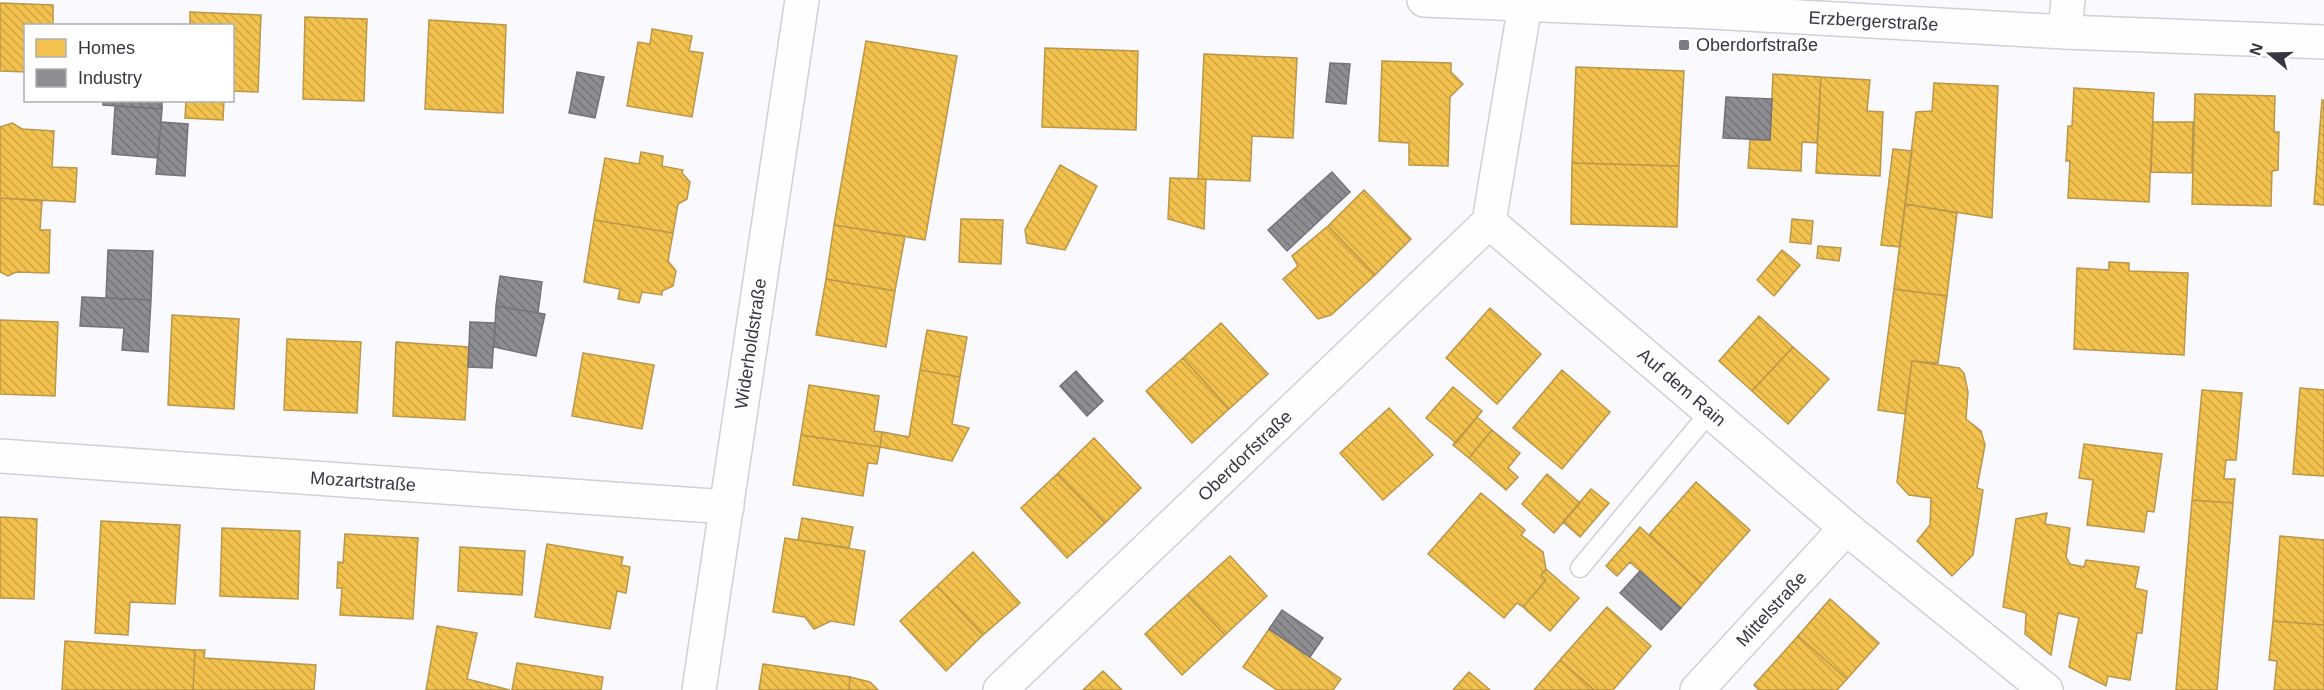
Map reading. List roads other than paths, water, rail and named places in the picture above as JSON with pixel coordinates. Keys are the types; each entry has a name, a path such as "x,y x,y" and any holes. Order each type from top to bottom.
{"street":[{"name":"Widerholdstraße","path":"699,690 802,0"},
{"name":"Erzbergerstraße","path":"1424,0 1525,6 1686,6 2067,16 2324,42"},
{"path":"1489,222 1525,6"},
{"name":"Auf dem Rain","path":"1489,222 1709,413 1846,528 2046,690"},
{"name":"Oberdorfstraße","path":"999,690 1489,222"},
{"name":"Mozartstraße","path":"0,456 727,507"},
{"name":"Mittelstraße","path":"1696,690 1846,528"}],"lane":[{"path":"1580,568 1709,413"}],"place":[{"name":"Oberdorfstraße","path":"1684,45"}]}
